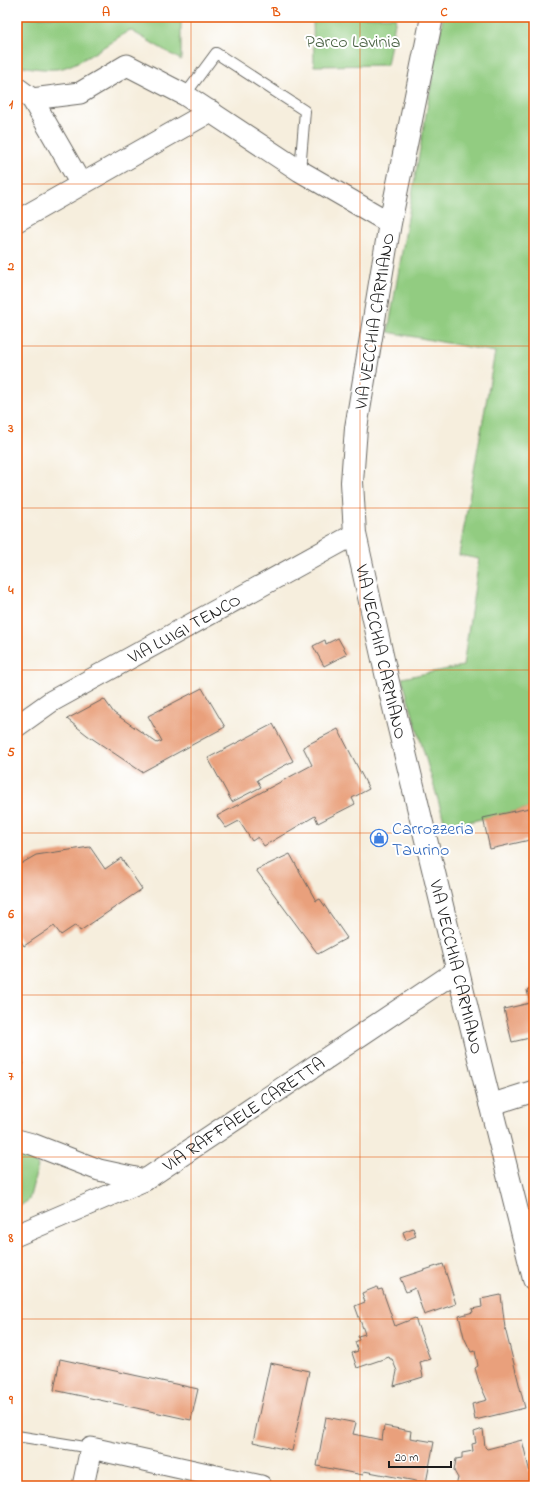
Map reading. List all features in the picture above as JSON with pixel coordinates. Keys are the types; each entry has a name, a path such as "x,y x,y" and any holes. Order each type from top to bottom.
{"street":[{"name":"VIA VECCHIA CARMIANO","path":"432,17 390,223 356,428 352,482 355,534 390,691 534,1280"},
{"path":"25,94 80,93 127,65 185,95 300,171 390,223"},
{"path":"25,94 81,184"},
{"path":"17,221 211,111"},
{"name":"VIA LUIGI TENCO","path":"17,726 52,701 355,534"},
{"name":"VIA RAFFAELE CARETTA","path":"17,1235 145,1180 458,970"},
{"path":"490,1105 534,1091"},
{"path":"17,1140 32,1144 99,1170 145,1180"},
{"path":"83,1486 91,1448 261,1486"}],"lane":[{"path":"185,95 216,53 305,111 300,171"},
{"path":"17,1436 91,1448"}],"green space":[{"path":"17,17 181,17 181,60 130,30 89,56 63,68 40,69 17,65"},
{"name":"Parco Lavinia","path":"313,17 396,17 387,65 314,66"},
{"path":"443,17 534,17 534,807 446,827 402,678 463,666 479,559 459,555 495,352 388,332"},
{"path":"17,1155 32,1158 38,1166 29,1200 17,1208"}],"building":[{"path":"338,638 347,654 324,666 313,646 325,640 326,644"},
{"path":"202,688 225,727 142,772 87,735 67,719 104,699 114,713 157,743 162,741 148,716"},
{"path":"273,724 293,761 257,780 261,787 232,802 208,758"},
{"path":"338,729 369,789 352,798 355,804 318,823 315,816 264,846 258,837 252,841 239,821 226,828 217,816 312,765 303,747"},
{"path":"529,808 534,839 490,849 483,818"},
{"path":"90,847 105,869 121,858 142,889 80,931 76,925 61,935 54,926 24,946 17,935 17,866 36,855"},
{"path":"290,854 316,901 320,899 347,938 318,954 256,870"},
{"path":"534,988 534,1037 512,1042 504,1009 530,1003 527,990"},
{"path":"17,1052 24,1064 17,1067"},
{"path":"413,1228 416,1236 406,1240 403,1232"},
{"path":"443,1264 456,1304 424,1315 415,1288 406,1292 400,1278"},
{"path":"377,1287 378,1290 382,1289 395,1326 415,1318 430,1359 420,1362 423,1377 394,1386 397,1371 392,1359 389,1357 357,1368 352,1353 358,1351 355,1342 359,1340 358,1336 365,1334 355,1306 365,1302 362,1293"},
{"path":"501,1295 505,1328 525,1408 475,1420 472,1404 487,1400 475,1368 478,1366 475,1351 471,1352 464,1337 459,1316 473,1312 472,1309 482,1307 481,1299"},
{"path":"60,1359 198,1389 191,1420 54,1390"},
{"path":"270,1363 309,1371 292,1451 253,1442"},
{"path":"326,1417 356,1423 353,1434 382,1440 384,1426 411,1431 410,1438 434,1442 426,1483 364,1471 363,1475 317,1466"},
{"path":"483,1429 485,1447 487,1449 522,1440 532,1481 512,1486 456,1486 458,1478 454,1471 456,1459 462,1458 462,1453 473,1451 472,1444 476,1443 474,1432"}],"place":[{"name":"Carrozzeria Taurino","path":"379,838"}]}
